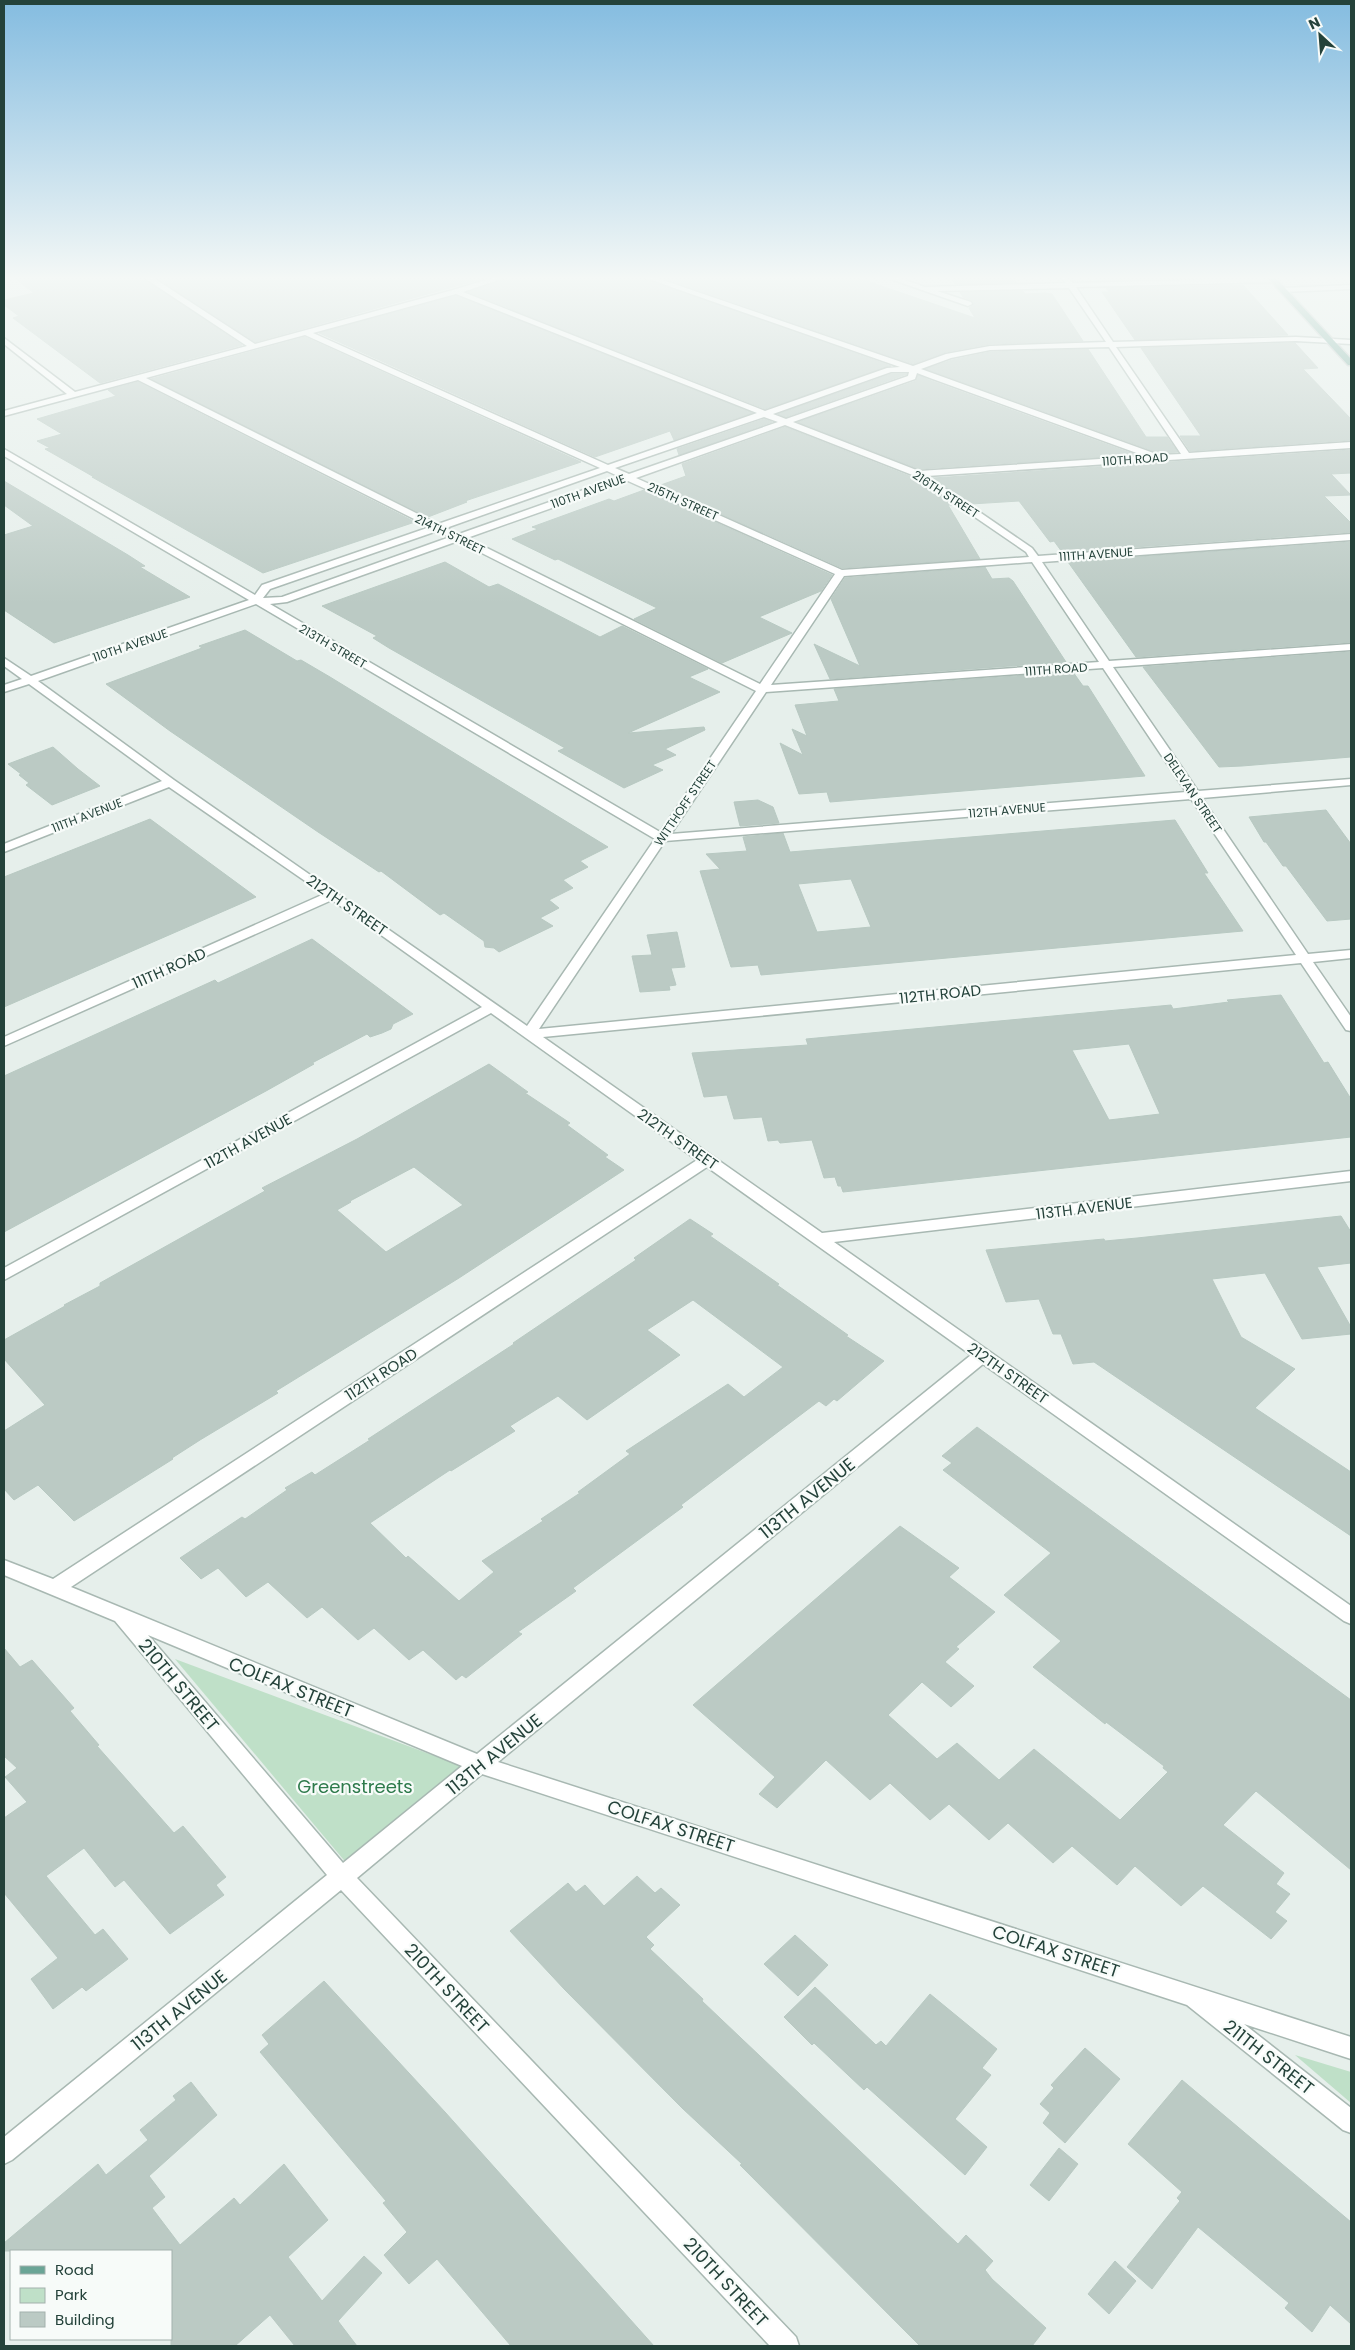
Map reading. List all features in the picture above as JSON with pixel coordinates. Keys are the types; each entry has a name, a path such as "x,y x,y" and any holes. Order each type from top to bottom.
{"street":[{"path":"60,385 73,395"},
{"path":"4,414 113,385"},
{"name":"214TH STREET","path":"152,385 761,689"},
{"name":"215TH STREET","path":"422,385 630,476 841,573"},
{"name":"216TH STREET","path":"691,385 918,474 1029,550 1035,558"},
{"name":"110TH AVENUE","path":"256,601 266,587 849,385"},
{"name":"110TH AVENUE","path":"4,689 256,601 283,600 890,385"},
{"path":"957,385 1156,457"},
{"path":"1138,385 1186,455"},
{"name":"110TH ROAD","path":"918,474 1351,445"},
{"name":"213TH STREET","path":"4,452 662,838"},
{"name":"111TH AVENUE","path":"841,573 1351,537"},
{"name":"DELEVAN STREET","path":"1035,558 1351,1026"},
{"name":"WITTHOFF STREET","path":"529,1034 841,573"},
{"name":"111TH ROAD","path":"761,689 1351,647"},
{"name":"212TH STREET","path":"4,661 170,782 492,1007 1351,1616"},
{"name":"111TH AVENUE","path":"4,848 170,782"},
{"name":"112TH AVENUE","path":"662,838 1351,782"},
{"name":"111TH ROAD","path":"4,1042 333,895"},
{"name":"112TH ROAD","path":"529,1034 1351,954"},
{"name":"112TH AVENUE","path":"4,1275 492,1007"},
{"name":"112TH ROAD","path":"55,1588 707,1160"},
{"name":"113TH AVENUE","path":"817,1239 1351,1176"},
{"name":"113TH AVENUE","path":"4,2152 982,1355"},
{"name":"COLFAX STREET","path":"4,1567 481,1765 1187,1993 1351,2048"},
{"name":"210TH STREET","path":"122,1617 342,1877 787,2346"},
{"name":"211TH STREET","path":"1187,1993 1351,2122"}],"green space":[{"name":"Greenstreets","path":"175,1659 467,1768 348,1865"},
{"path":"1295,2055 1351,2072 1351,2103"}],"building":[{"path":"128,385 143,385 415,522 263,573 92,477 94,477 45,449 50,448 37,441 62,434 37,419 116,396 108,390"},
{"path":"162,385 410,385 581,462 465,501 467,502 428,517"},
{"path":"434,385 680,385 752,413 674,440 670,431 595,457"},
{"path":"703,385 836,385 765,409"},
{"path":"861,385 877,385 786,417 778,414"},
{"path":"905,385 942,385 1136,455 919,469 798,422"},
{"path":"969,385 1112,385 1146,437 1167,437 1178,452 1159,453"},
{"path":"1166,385 1318,385 1351,419 1351,440 1190,451 1180,436 1201,436"},
{"path":"764,419 772,422 679,455 677,449"},
{"path":"785,427 914,478 954,505 948,505 980,559 842,568 658,486 686,476 682,464"},
{"path":"1351,450 1351,473 1331,474 1351,495 1324,496 1351,523 1351,532 1062,552 1054,541 1050,542 1019,501 971,504 933,478"},
{"path":"4,481 128,555 145,566 140,567 190,597 54,643 4,610 4,535 33,526 4,505"},
{"path":"644,490 832,575 821,591 759,617 792,633 722,663 634,619 657,608 558,559 555,560 512,539 538,529 532,527 609,499 614,501"},
{"path":"1351,542 1351,642 1136,657 1068,562"},
{"path":"445,562 489,587 498,584 600,637 622,626 708,669 689,677 720,692 628,733 704,727 705,730 665,749 676,755 652,765 663,770 624,788 558,751 565,748 389,648 373,638 377,636 322,606"},
{"path":"985,567 992,579 1009,578 1013,581 1066,662 830,679 814,644 860,666 831,599 845,578"},
{"path":"245,630 297,661 301,660 330,677 608,847 580,861 588,867 563,880 573,888 549,900 559,908 540,918 553,926 499,952 494,948 485,947 484,941 444,913 440,915 381,871 379,872 318,832 170,731 106,684 202,648 199,646"},
{"path":"1351,652 1351,757 1242,766 1219,767 1143,667"},
{"path":"1073,672 1083,686 1088,686 1145,776 830,802 827,792 799,794 780,743 803,755 792,729 807,736 795,705 839,701 834,689"},
{"path":"53,747 100,786 52,805 26,785 29,783 8,764"},
{"path":"758,800 773,807 779,823 740,826 734,802"},
{"path":"1326,810 1351,844 1351,919 1327,921 1286,866 1283,866 1266,842 1264,842 1249,817"},
{"path":"150,819 256,897 4,1007 4,877"},
{"path":"1175,820 1208,873 1204,873 1243,931 761,975 758,965 731,967 700,871 720,869 706,854 747,851 743,837 783,833 790,852","holes":["851,879 871,927 817,932 798,884"]},
{"path":"677,932 685,967 671,968 676,985 669,986 670,990 640,992 632,956 652,955 647,935"},
{"path":"312,939 413,1014 393,1024 391,1029 370,1037 367,1034 312,1063 314,1064 266,1091 4,1232 4,1076 215,980 218,983"},
{"path":"1281,995 1324,1063 1328,1062 1351,1099 1351,1137 843,1192 841,1186 838,1186 835,1177 824,1178 812,1140 780,1143 778,1140 768,1141 762,1117 734,1119 727,1095 704,1097 692,1053 808,1045 806,1039 1171,1005 1173,1009 1229,1002 1227,1000","holes":["1129,1044 1160,1114 1109,1120 1072,1050"]},
{"path":"489,1064 528,1092 525,1093 570,1123 567,1125 608,1155 605,1157 624,1170 459,1278 276,1391 278,1393 200,1440 74,1521 38,1485 14,1500 4,1489 4,1431 45,1405 4,1359 4,1340 100,1286 100,1283 265,1191 262,1188 357,1139","holes":["414,1167 463,1205 386,1252 337,1210 350,1201"]},
{"path":"1341,1216 1351,1232 1351,1263 1317,1267 1351,1327 1351,1334 1302,1339 1265,1273 1212,1279 1241,1337 1295,1369 1255,1408 1351,1472 1351,1536 1094,1362 1073,1364 1061,1334 1053,1334 1039,1299 1006,1302 986,1250 1104,1239 1105,1241 1137,1238"},
{"path":"690,1219 713,1234 710,1236 848,1335 846,1336 884,1361 837,1401 834,1399 826,1406 819,1401 681,1505 683,1507 573,1588 576,1591 518,1632 522,1634 466,1678 462,1675 456,1680 423,1650 409,1660 374,1628 358,1640 322,1607 307,1618 268,1582 246,1597 218,1568 201,1579 180,1558 242,1517 245,1519 287,1490 285,1488 312,1472 315,1475 370,1440 368,1439 514,1344 636,1260 634,1258","holes":["693,1300 783,1367 744,1397 728,1384 626,1451 630,1454 578,1492 580,1493 541,1519 543,1521 482,1561 494,1572 459,1601 408,1556 406,1558 370,1523 450,1470 515,1431 510,1426 558,1396 587,1420 680,1355 647,1330"]},
{"path":"977,1427 1351,1700 1351,1870 1256,1791 1223,1825 1284,1873 1276,1884 1290,1894 1275,1912 1287,1921 1271,1939 1203,1886 1181,1906 1135,1866 1117,1885 1072,1846 1053,1863 1008,1823 989,1840 949,1804 930,1820 890,1783 870,1800 826,1760 777,1808 759,1794 775,1777 693,1705 900,1526 959,1568 949,1577 995,1612 956,1647 959,1649 945,1662 974,1686 951,1707 922,1682 888,1715 937,1759 957,1743 999,1780 1034,1749 1120,1820 1168,1772 1163,1768 1164,1766 1106,1722 1105,1724 1033,1667 1061,1641 1004,1595 1051,1553 943,1470 952,1463 942,1456"},
{"path":"4,1648 20,1667 32,1660 74,1708 70,1711 99,1745 97,1746 174,1833 183,1826 226,1877 216,1885 224,1895 170,1934 124,1880 115,1887 84,1848 46,1876 95,1935 103,1929 128,1959 86,1991 82,1987 53,2009 31,1979 58,1958 4,1893 4,1818 27,1802 5,1777 17,1768 4,1756"},
{"path":"637,1876 655,1893 661,1888 680,1905 646,1937 654,1945 650,1949 703,1999 702,2001 958,2244 966,2235 993,2261 985,2270 992,2279 1046,2328 1032,2346 920,2346 740,2165 742,2164 682,2108 565,1990 510,1931 568,1883 576,1892 585,1885 604,1906"},
{"path":"795,1935 828,1965 798,1996 764,1964"},
{"path":"324,1981 445,2112 654,2346 511,2346 437,2259 409,2284 384,2255 407,2232 383,2203 386,2201 260,2052 269,2044 262,2035"},
{"path":"815,1987 876,2045 881,2041 886,2046 930,1994 997,2049 982,2068 991,2075 955,2119 987,2147 965,2175 867,2087 864,2090 814,2043 812,2045 784,2017"},
{"path":"1085,2048 1120,2079 1065,2143 1043,2123 1050,2113 1040,2104 1054,2088 1051,2085"},
{"path":"1182,2080 1351,2222 1351,2324 1330,2305 1312,2332 1285,2308 1289,2303 1198,2227 1152,2289 1127,2267 1180,2201 1177,2198 1182,2192 1128,2144"},
{"path":"191,2082 217,2115 149,2176 165,2197 152,2208 180,2245 234,2198 240,2205 284,2164 328,2220 288,2257 322,2301 364,2256 382,2273 338,2321 357,2346 295,2346 270,2315 235,2346 171,2346 172,2250 4,2251 4,2243 98,2164 106,2175 148,2140 140,2130 176,2100 173,2096"},
{"path":"1059,2148 1078,2164 1049,2201 1030,2185"},
{"path":"1115,2261 1136,2281 1109,2314 1088,2294"}]}
